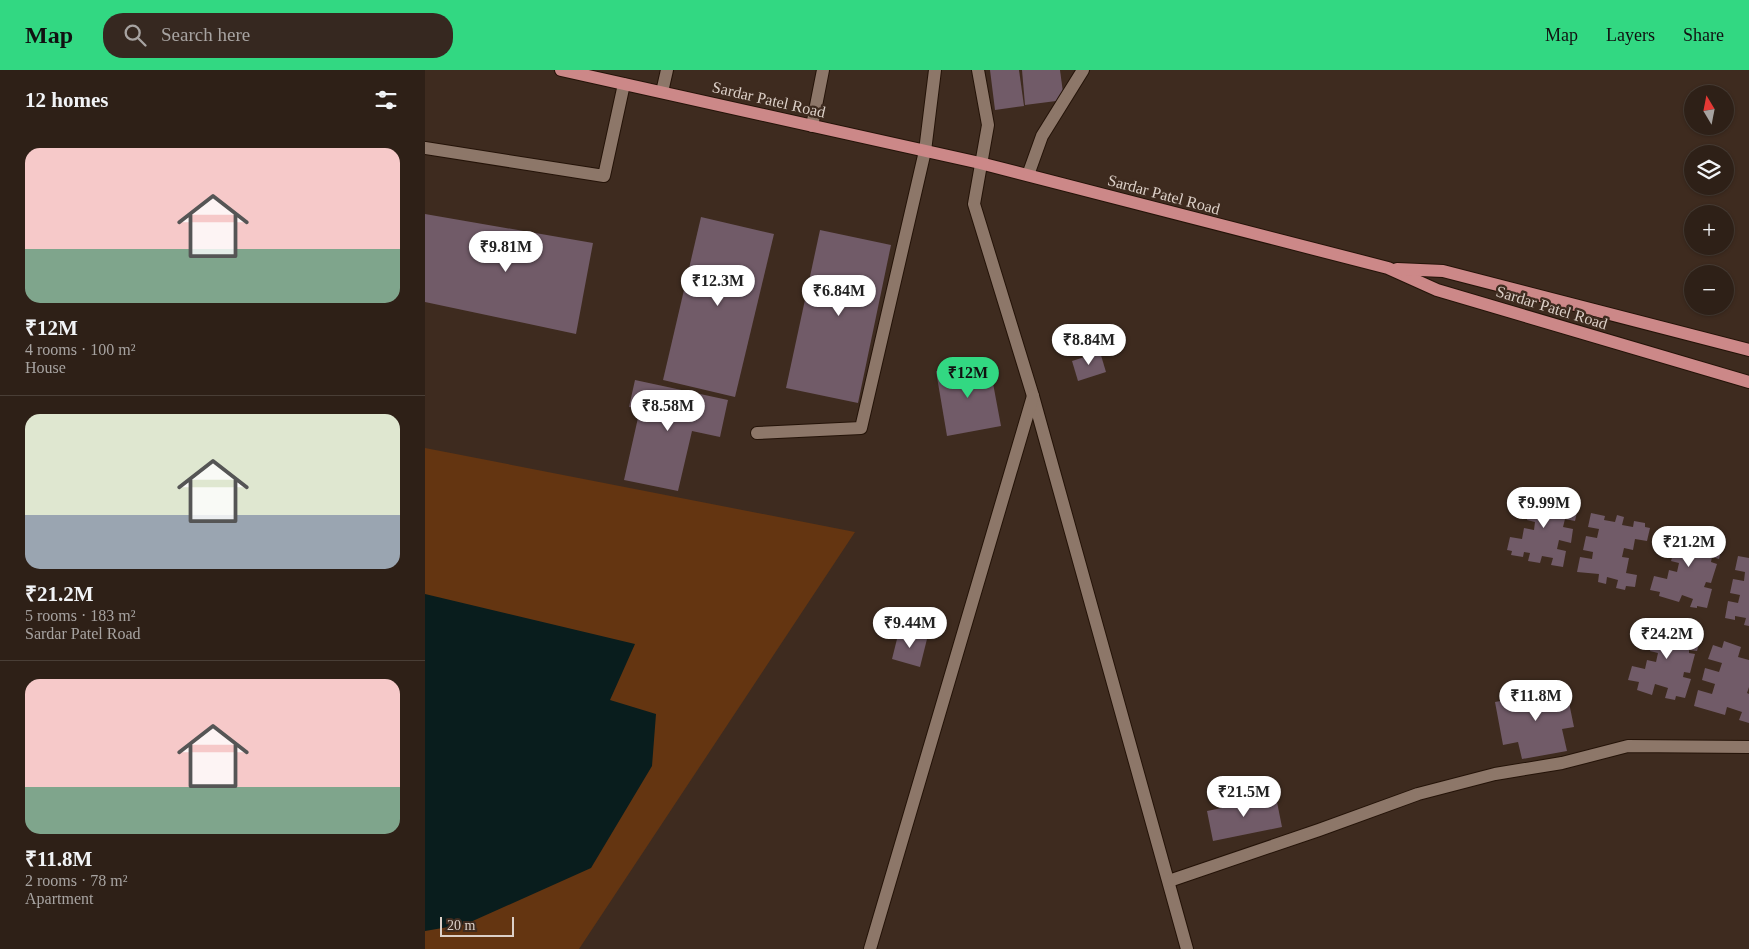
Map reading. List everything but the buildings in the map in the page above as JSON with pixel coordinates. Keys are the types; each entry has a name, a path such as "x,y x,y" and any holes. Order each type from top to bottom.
{"main road":[{"name":"Sardar Patel Road","path":"561,70 980,163 1388,268 1437,290 1749,382"},
{"path":"1388,268 1443,271 1749,350"}],"street":[{"path":"662,92 667,70"},
{"path":"812,126 823,70"},
{"path":"757,433 861,428 925,151 935,70"},
{"path":"978,70 988,125 974,204 1033,396 1187,949"},
{"path":"1028,175 1042,136 1083,70"},
{"path":"425,148 604,176 624,84"},
{"path":"869,949 1033,396"},
{"path":"1169,881 1418,794 1495,774 1562,763 1628,746 1749,747"}],"shaded area":[{"path":"425,448 855,532 579,949 425,949"}],"water":[{"path":"425,594 635,644 610,700 656,714 652,766 591,868 466,924 425,931"}]}
